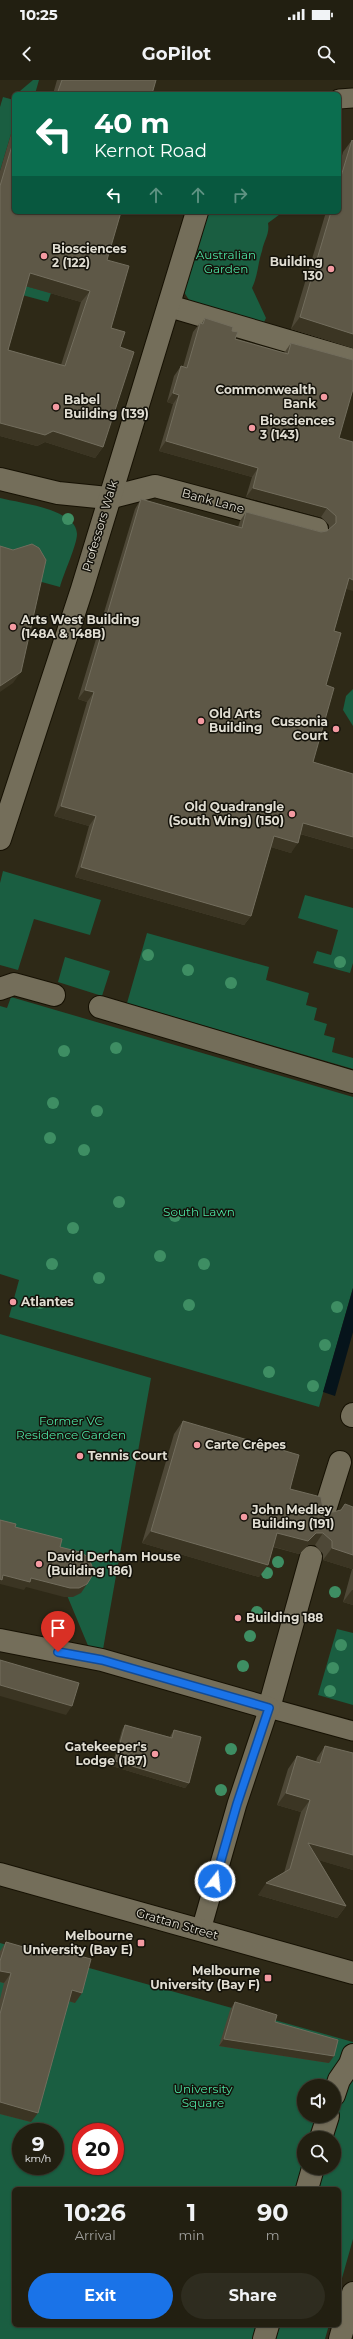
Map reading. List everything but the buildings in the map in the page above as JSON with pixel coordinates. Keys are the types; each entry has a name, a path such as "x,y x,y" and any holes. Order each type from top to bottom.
{"street":[{"name":"Professors Walk","path":"0,839 79,596 196,214"},
{"path":"169,306 353,360"},
{"path":"0,479 58,493 108,498"},
{"name":"Bank Lane","path":"108,498 155,486 317,529"},
{"path":"0,989 14,984 54,995"},
{"path":"100,1008 353,1082"},
{"path":"324,1513 343,1467"},
{"path":"0,1640 102,1660 269,1708 311,1557"},
{"name":"Grattan Street","path":"0,1874 353,1974"},
{"path":"340,2079 350,2064 353,2054"},
{"path":"308,2187 311,2175"},
{"path":"340,2339 353,2294"},
{"path":"264,2339 267,2327"}],"lane":[{"path":"341,98 353,98"},
{"path":"201,1930 237,1804 269,1708 353,1731"}],"green space":[{"path":"33,80 39,80 36,92 17,92"},
{"path":"3,97 12,99 12,131 0,171 0,107"},
{"name":"Australian Garden","path":"206,214 280,214 268,223 268,234 260,256 256,278 252,288 266,318 263,324 191,303 182,289"},
{"path":"0,279 51,293 48,302 0,289"},
{"path":"0,498 46,508 68,519 74,525 77,534 76,539 60,587 38,581 0,557"},
{"path":"353,689 353,726 343,710 346,696"},
{"path":"3,871 101,900 90,935 34,919 18,970 0,965 0,883"},
{"path":"305,895 353,908 353,963 350,973 313,963 317,951 331,955 338,930 298,918"},
{"path":"147,933 269,967 266,980 309,993 306,1005 317,1008 314,1020 327,1024 324,1035 335,1038 332,1052 353,1058 353,1069 127,1003"},
{"path":"65,957 110,971 102,996 58,982"},
{"name":"South Lawn","path":"11,997 353,1097 353,1288 319,1407 9,1317 19,1280 0,1274 0,1006 7,1008"},
{"name":"Former VC Residence Garden","path":"0,1334 151,1378 99,1672 41,1533 38,1543 0,1530"},
{"path":"337,1629 353,1633 353,1705 318,1695"},
{"name":"University Square","path":"0,1943 353,2042 353,2239 341,2282 341,2187 12,2187 12,2327 328,2327 325,2339 0,2339"}],"shaded area":[{"path":"353,1288 353,1332 335,1396 323,1392"}],"place":[{"name":"Biosciences 2 (122)","path":"44,256"},
{"name":"Building 130","path":"331,269"},
{"name":"Commonwealth Bank","path":"324,397"},
{"name":"Babel Building (139)","path":"56,407"},
{"name":"Biosciences 3 (143)","path":"252,428"},
{"name":"Arts West Building (148A & 148B)","path":"13,627"},
{"name":"Old Arts Building","path":"201,721"},
{"name":"Cussonia Court","path":"336,729"},
{"name":"Old Quadrangle (South Wing) (150)","path":"292,814"},
{"name":"Atlantes","path":"13,1302"},
{"name":"Carte Crêpes","path":"197,1445"},
{"name":"Tennis Court","path":"80,1456"},
{"name":"John Medley Building (191)","path":"244,1517"},
{"name":"David Derham House (Building 186)","path":"39,1564"},
{"name":"Building 188","path":"238,1618"},
{"name":"Gatekeeper's Lodge (187)","path":"155,1754"},
{"name":"Melbourne University (Bay E)","path":"141,1943"},
{"name":"Melbourne University (Bay F)","path":"268,1978"}],"route":[{"path":"58,1652 102,1660 269,1708 237,1804 215,1881"}]}
